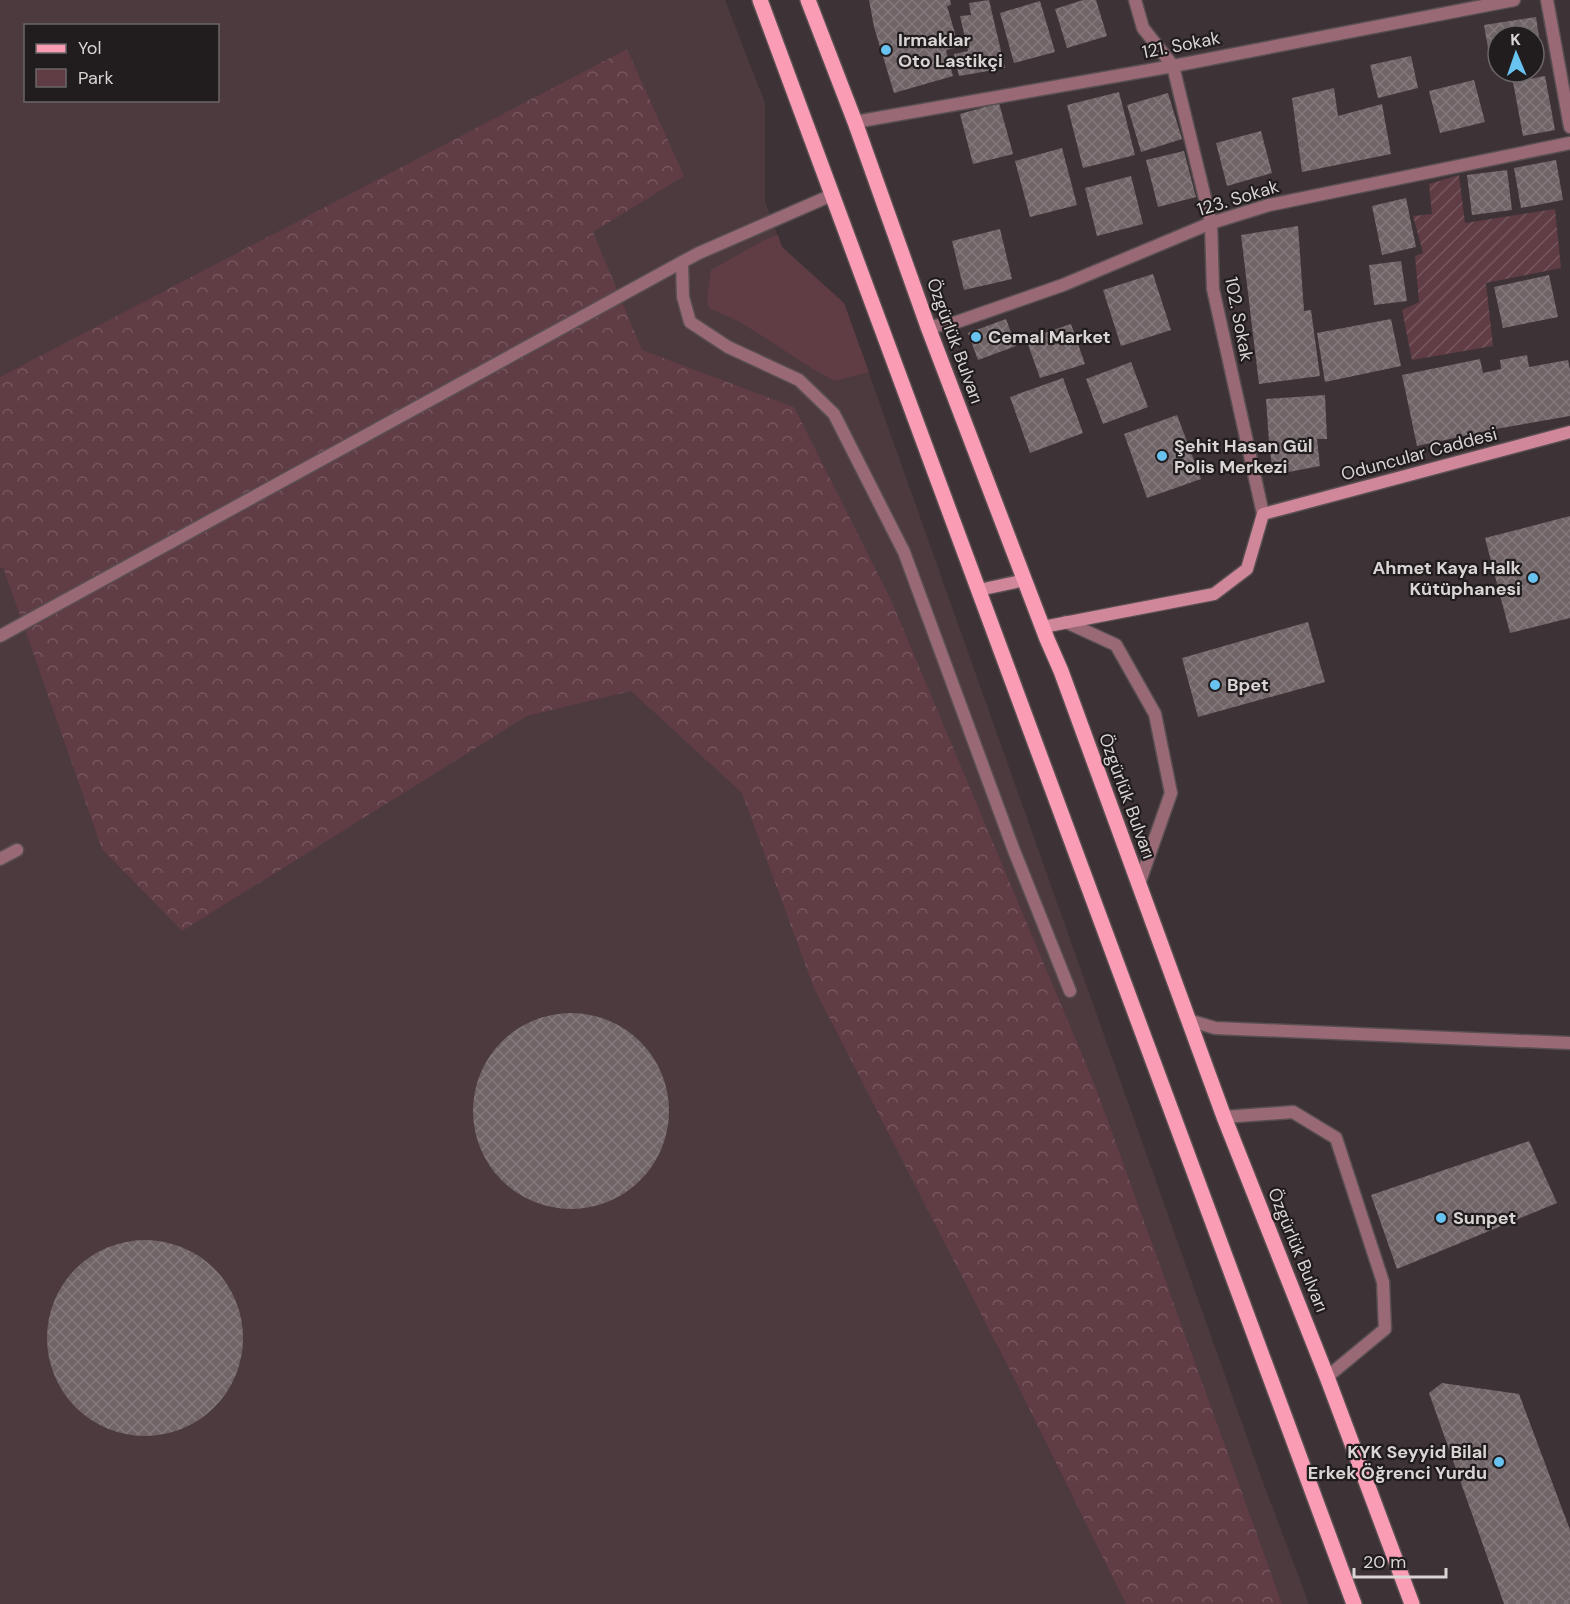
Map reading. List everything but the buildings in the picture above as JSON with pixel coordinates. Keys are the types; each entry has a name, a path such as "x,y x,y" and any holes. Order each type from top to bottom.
{"main road":[{"path":"760,0 1354,1604"},
{"name":"Özgürlük Bulvarı","path":"808,0 1224,1117 1327,1377 1412,1604"}],"street":[{"name":"102. Sokak","path":"1135,0 1143,28 1173,66 1211,223 1213,289 1263,514"},
{"name":"121. Sokak","path":"855,122 1173,66 1514,0"},
{"path":"1546,0 1570,128"},
{"name":"123. Sokak","path":"928,327 954,323 1063,285 1211,223 1269,205 1570,143"},
{"path":"0,636 682,262 832,195"},
{"path":"682,262 682,297 690,322 728,347 799,380 834,414 904,552 1013,848 1070,991"},
{"name":"Oduncular Caddesi","path":"1263,514 1570,432"},
{"path":"1043,627 1214,594 1247,569 1263,514"},
{"path":"979,590 1025,580"},
{"path":"1066,622 1116,645 1155,714 1171,793 1139,884"},
{"path":"0,859 17,850"},
{"path":"1188,1020 1215,1028 1570,1044"},
{"path":"1224,1117 1293,1112 1336,1138 1383,1282 1385,1329 1327,1377"}],"shaded area":[{"path":"0,0 725,0 765,103 765,201 782,247 844,303 1264,1485 1309,1604 0,1604"}],"green space":[{"path":"627,49 684,176 593,232 642,350 794,407 891,600 1096,1088 1282,1604 1126,1604 1018,1386 814,988 742,793 631,691 527,716 182,931 102,849 3,567 0,568 0,377"},
{"path":"1459,175 1465,223 1555,209 1561,268 1486,283 1493,346 1412,360 1402,310 1419,302 1415,256 1423,253 1413,216 1432,214 1429,184"},
{"path":"778,235 782,247 844,303 869,372 834,381 747,327 710,309 707,300 711,270 764,240"}],"place":[{"name":"Irmaklar Oto Lastikçi","path":"886,50"},
{"name":"Cemal Market","path":"976,337"},
{"name":"Şehit Hasan Gül Polis Merkezi","path":"1162,456"},
{"name":"Ahmet Kaya Halk Kütüphanesi","path":"1533,578"},
{"name":"Bpet","path":"1215,685"},
{"name":"Sunpet","path":"1441,1218"},
{"name":"KYK Seyyid Bilal Erkek Öğrenci Yurdu","path":"1499,1462"}]}
